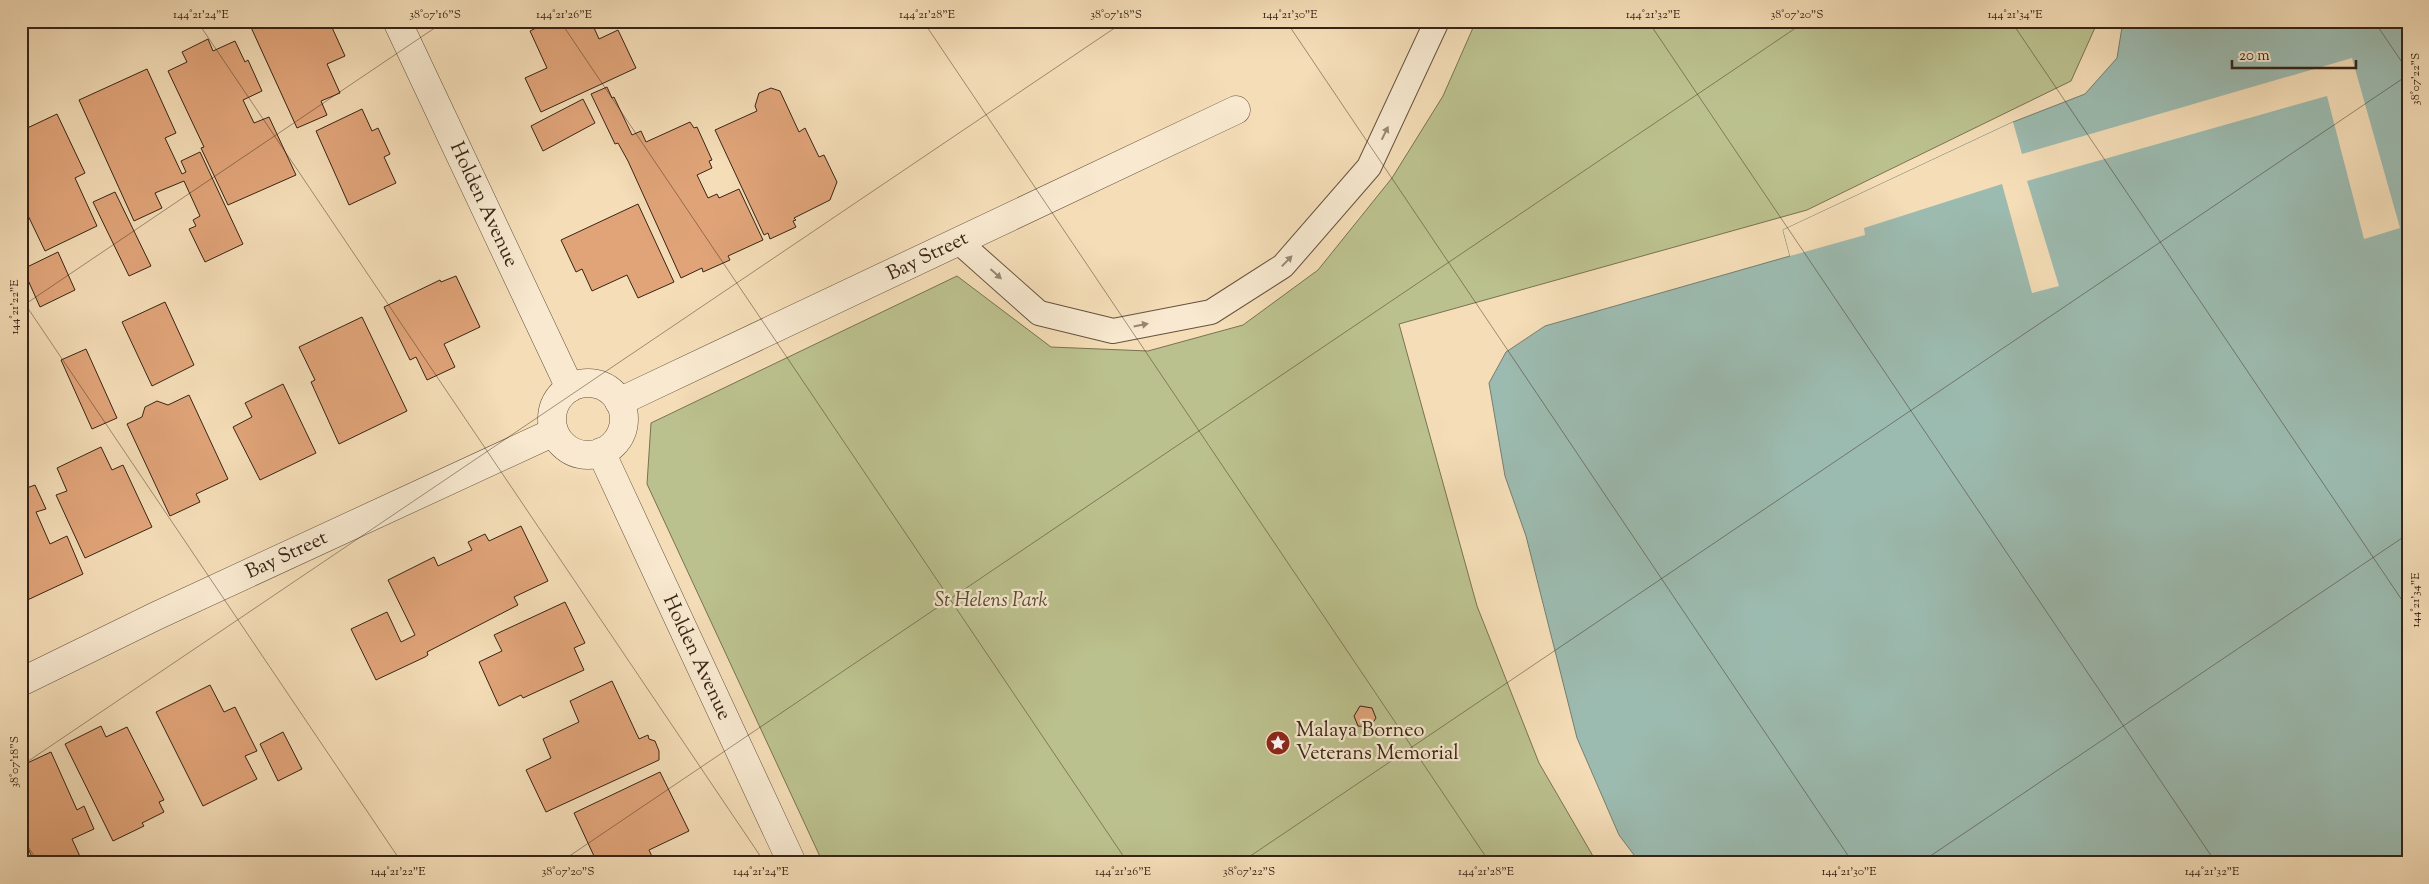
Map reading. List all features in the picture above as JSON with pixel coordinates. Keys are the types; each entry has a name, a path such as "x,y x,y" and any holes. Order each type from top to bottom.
{"street":[{"name":"Holden Avenue","path":"397,21 570,388"},
{"name":"Bay Street","path":"619,402 1236,110"},
{"path":"592,383 607,390 619,402 623,413 623,425 619,437 611,446 601,452 586,454 573,452 562,444 554,432 552,419 554,407 560,396 570,388 592,383"},
{"name":"Bay Street","path":"21,682 156,616 554,432"},
{"name":"Holden Avenue","path":"601,452 792,863"}],"lane":[{"path":"959,242 1039,313 1113,331 1211,312 1283,266 1368,167 1437,21"}],"green space":[{"name":"St Helens Park","path":"1476,21 2098,21 2071,81 1807,210 1399,324 1477,606 1539,763 1597,863 823,863 647,484 651,423 957,276 1051,347 1148,351 1243,325 1318,270 1392,178 1443,96"}],"water":[{"path":"2123,21 2408,21 2408,863 1640,863 1619,835 1577,738 1526,536 1505,476 1489,383 1506,352 1545,326 1790,256 1783,230 2013,122 2085,94 2117,58"}],"pier":[{"path":"2352,58 2400,228 2364,239 2327,96 2027,181 2059,286 2032,293 2002,184 1864,228 1865,235 1790,256 1783,230 2013,122 2022,154"}],"building":[{"path":"253,21 329,21 345,56 327,64 340,93 321,101 327,115 297,128 249,23"},
{"path":"491,21 509,21 494,28"},
{"path":"550,21 591,21 599,39 618,30 636,68 541,112 525,78 547,68 530,31"},
{"path":"208,39 213,51 235,41 245,62 248,60 262,91 243,100 254,123 269,117 296,175 228,205 201,148 204,147 168,71 187,62 182,52"},
{"path":"147,69 176,133 165,138 182,174 186,172 181,161 200,152 243,244 205,262 189,229 196,226 193,220 200,216 184,181 155,193 162,208 134,221 79,100"},
{"path":"607,87 612,98 614,97 632,135 641,131 646,142 690,122 694,128 697,127 712,160 709,161 712,168 697,175 708,198 717,194 719,198 739,189 763,240 728,256 730,260 703,272 702,268 681,278 628,161 618,143 615,144 591,94"},
{"path":"771,88 780,91 799,132 805,128 819,157 824,155 837,182 830,200 794,218 796,220 793,221 796,227 770,239 768,233 764,235 715,130 757,111 755,106 759,93"},
{"path":"583,99 595,123 543,151 531,126"},
{"path":"362,109 372,131 378,128 390,154 384,157 396,183 349,205 316,131"},
{"path":"57,114 85,173 75,178 97,226 45,251 21,201 21,131"},
{"path":"115,192 151,266 129,276 93,202"},
{"path":"638,204 674,282 638,298 627,275 592,291 582,269 576,272 561,240"},
{"path":"58,252 75,290 40,307 23,269"},
{"path":"456,276 480,327 444,344 455,367 427,380 416,357 410,360 384,307 440,280 441,282"},
{"path":"165,302 194,365 152,386 122,322"},
{"path":"362,317 407,411 339,444 311,382 315,380 299,347"},
{"path":"86,349 117,418 92,429 61,360"},
{"path":"283,384 316,453 260,480 233,427 252,417 245,403"},
{"path":"189,395 228,479 196,494 200,502 170,516 127,424 142,417 145,407 157,401 168,405"},
{"path":"101,447 112,470 123,465 152,527 85,558 56,495 67,491 57,468"},
{"path":"35,485 46,509 36,512 50,544 67,536 83,574 21,603 21,487 24,489"},
{"path":"521,526 548,581 514,597 518,605 427,652 428,655 425,657 376,680 351,629 387,612 401,642 415,635 388,580 434,557 438,566 472,550 468,542 485,534 489,541"},
{"path":"565,602 585,643 574,648 584,670 523,698 521,695 499,706 479,662 502,651 494,635"},
{"path":"612,681 639,739 648,735 649,739 655,741 659,751 659,760 546,812 526,770 551,758 543,739 579,722 570,701"},
{"path":"210,685 224,712 235,707 257,751 245,756 257,779 203,806 156,712"},
{"path":"1360,706 1372,708 1376,718 1370,727 1358,726 1354,716"},
{"path":"101,726 106,737 127,727 164,800 159,802 164,812 142,823 144,826 113,841 65,744"},
{"path":"283,732 302,769 278,781 260,744"},
{"path":"51,752 77,810 84,806 94,829 72,839 83,863 35,863 21,834 24,832 21,826 21,770 25,769 23,765"},
{"path":"660,772 689,831 649,850 655,863 580,863 594,856 574,813"}],"place":[{"name":"Malaya Borneo Veterans Memorial","path":"1278,743"}]}
